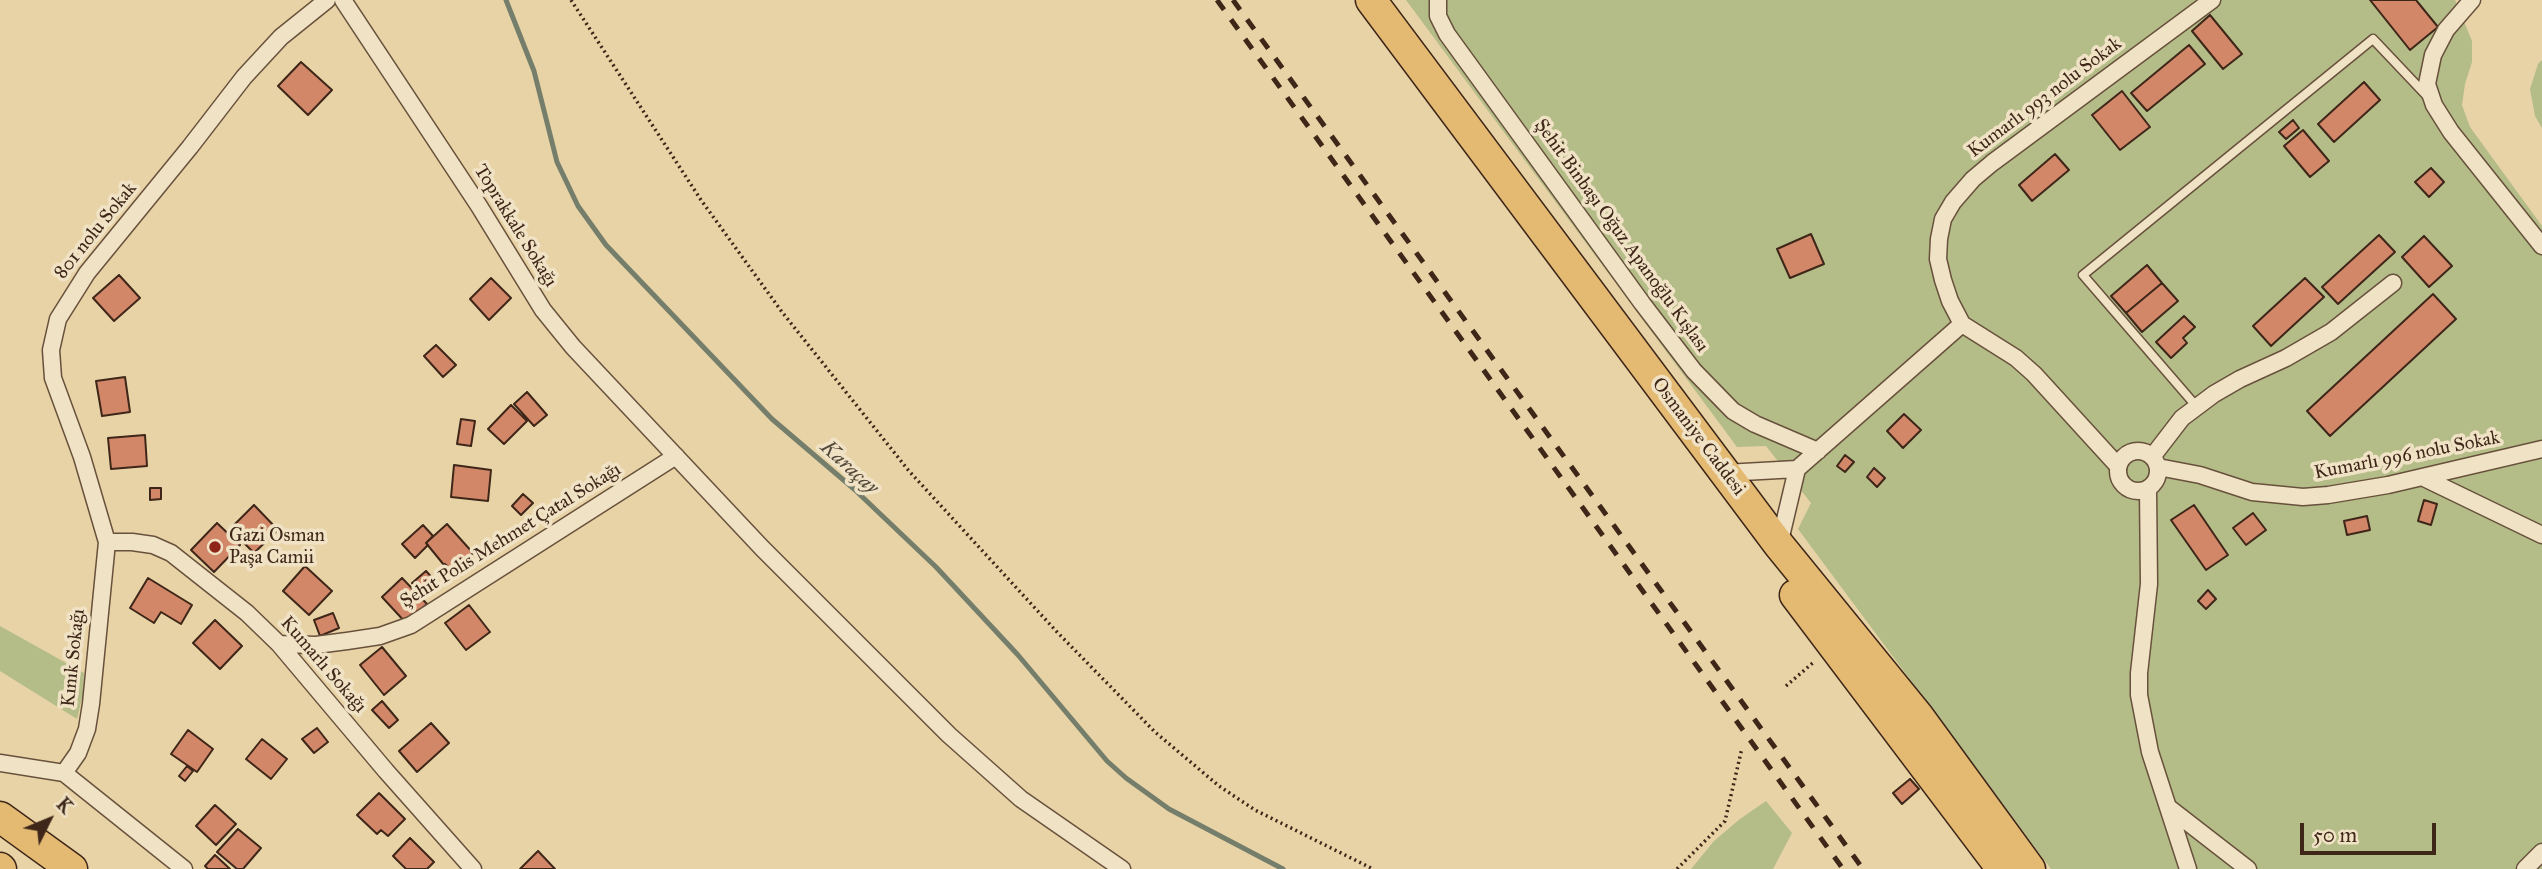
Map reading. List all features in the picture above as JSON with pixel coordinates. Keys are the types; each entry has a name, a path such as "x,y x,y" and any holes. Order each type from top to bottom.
{"highway":[{"name":"Osmaniye Caddesi","path":"1368,1 1779,545 1919,717 2030,869"},
{"path":"1368,1 1685,450 2002,869"},
{"path":"0,817 72,869"}],"street":[{"name":"801 nolu Sokak","path":"107,542 82,457 52,379 51,350 58,319 87,273 250,69 281,37 327,0"},
{"name":"Toprakkale Sokağı","path":"343,0 479,206 543,310 573,347 762,548 949,735 1021,799 1122,869"},
{"name":"Şehit Binbaşı Oğuz Apanoğlu Kışlası","path":"1438,0 1438,16 1447,34 1694,371 1733,411 1755,424 1818,452"},
{"name":"Kumarlı 993 nolu Sokak","path":"1962,324 1950,301 1938,259 1943,219 1953,202 1973,179 1992,163 2212,0"},
{"path":"2472,0 2446,30 2433,55 2427,84 2434,105 2451,132 2542,246"},
{"path":"2155,462 2146,452 2133,451 2121,459 2118,466 2120,480 2124,486 2136,491 2148,489 2157,480 2155,462 2167,436 2197,407 2240,379 2286,358 2331,332 2393,283"},
{"path":"1725,473 1797,469 1962,324 2016,358 2034,374 2118,466"},
{"name":"Kumarlı 996 nolu Sokak","path":"2155,462 2252,492 2303,497 2328,495 2422,477 2542,449"},
{"name":"Şehit Polis Mehmet Çatal Sokağı","path":"279,644 316,645 347,641 380,636 411,625 676,456"},
{"path":"1779,545 1797,469"},
{"path":"2422,477 2542,535"},
{"path":"2148,489 2149,584 2139,695 2150,752 2188,869"},
{"name":"Kumarlı Sokağı","path":"107,542 153,545 171,553 247,613 279,644 472,869"},
{"name":"Kınık Sokağı","path":"64,773 78,753 87,729 107,542"},
{"path":"0,763 64,773 184,869"},
{"path":"2168,807 2248,869"},
{"path":"2525,869 2542,852"}],"lane":[{"path":"2197,407 2083,275 2373,39 2434,105"}],"path":[{"path":"571,0 701,200 782,312 909,471 1057,632 1155,732 1219,786 1255,810 1373,869"},
{"path":"1677,869 1725,821 1742,748"}],"green space":[{"path":"1406,0 2455,0 2472,41 2472,62 2462,105 2470,127 2542,226 2542,869 2051,869 1798,529 1811,503 1766,446 1737,447"},
{"path":"2542,60 2542,128 2535,116 2530,89 2538,64"},
{"path":"0,626 84,673 83,694 77,719 0,671"},
{"path":"1766,801 1792,833 1773,869 1691,869 1714,841"}],"building":[{"path":"2370,0 2416,0 2438,27 2410,50"},
{"path":"2210,15 2242,54 2223,69 2192,31"},
{"path":"2189,45 2205,64 2147,111 2131,93"},
{"path":"301,62 332,90 308,115 278,86"},
{"path":"2364,82 2380,100 2334,142 2318,124"},
{"path":"2122,91 2150,127 2120,150 2092,115"},
{"path":"2293,120 2299,128 2286,139 2279,132"},
{"path":"2303,130 2329,161 2310,177 2284,146"},
{"path":"2055,154 2069,170 2032,201 2019,185"},
{"path":"2431,168 2444,182 2429,197 2415,182"},
{"path":"1811,234 1824,264 1790,278 1777,249"},
{"path":"2379,235 2395,252 2338,304 2322,287"},
{"path":"2424,236 2452,266 2429,287 2402,257"},
{"path":"2147,265 2162,283 2126,313 2111,296"},
{"path":"119,275 140,298 114,321 93,298"},
{"path":"491,278 511,298 489,320 470,299"},
{"path":"2305,278 2324,297 2271,346 2253,326"},
{"path":"2162,283 2178,301 2142,332 2126,313"},
{"path":"2433,294 2456,319 2330,436 2307,411"},
{"path":"2184,316 2195,327 2183,338 2187,343 2171,358 2156,342"},
{"path":"436,345 456,365 443,377 424,356"},
{"path":"125,377 130,412 102,416 96,381"},
{"path":"527,392 547,415 534,426 514,404"},
{"path":"511,405 527,421 504,444 488,429"},
{"path":"1904,414 1921,430 1903,448 1887,431"},
{"path":"461,419 475,421 471,446 457,444"},
{"path":"145,435 147,466 111,469 108,438"},
{"path":"1845,455 1854,462 1845,472 1837,466"},
{"path":"454,465 491,470 488,501 451,497"},
{"path":"1874,468 1885,478 1877,487 1867,477"},
{"path":"150,488 161,488 161,499 150,500"},
{"path":"523,494 533,503 521,515 512,506"},
{"path":"2424,500 2437,504 2431,525 2418,521"},
{"path":"254,505 278,530 254,553 230,529"},
{"path":"2194,505 2228,555 2206,570 2171,520"},
{"path":"2253,513 2266,530 2246,545 2233,528"},
{"path":"2367,516 2370,530 2347,535 2344,521"},
{"name":"Gazi Osman Paşa Camii","path":"217,523 240,545 214,572 191,550"},
{"path":"447,524 473,553 452,571 426,543"},
{"path":"423,525 433,536 415,558 402,544"},
{"path":"305,566 332,591 309,615 283,591"},
{"path":"426,571 436,582 422,594 412,583"},
{"path":"148,578 192,605 181,624 161,612 154,623 130,608"},
{"path":"402,578 427,604 406,623 382,597"},
{"path":"2208,590 2216,599 2206,609 2198,601"},
{"path":"469,605 490,632 466,650 445,623"},
{"path":"333,613 339,628 320,636 314,620"},
{"path":"215,620 242,646 220,669 193,643"},
{"path":"382,647 406,676 384,695 360,665"},
{"path":"382,701 398,720 389,728 372,710"},
{"path":"431,723 449,743 417,772 399,751"},
{"path":"317,728 328,742 314,753 302,739"},
{"path":"188,730 213,749 197,772 171,754"},
{"path":"262,739 287,759 271,779 246,759"},
{"path":"187,766 193,771 185,781 179,776"},
{"path":"1910,779 1919,789 1902,804 1893,793"},
{"path":"379,793 405,819 388,836 381,830 377,834 357,815"},
{"path":"215,805 236,824 216,845 196,826"},
{"path":"238,829 261,848 243,869 237,869 217,852"},
{"path":"410,838 434,862 427,869 406,869 393,856"},
{"path":"538,851 555,869 520,869"},
{"path":"215,855 230,869 208,869 205,866"}],"waterway":[{"name":"Karaçay","path":"506,0 534,71 557,162 578,206 606,245 772,419 854,489 936,567 1018,655 1107,761 1169,809 1283,869"}],"railway":[{"path":"1217,0 1843,869"},
{"path":"1233,0 1863,869"}],"place":[{"name":"Gazi Osman Paşa Camii","path":"215,547"}]}
